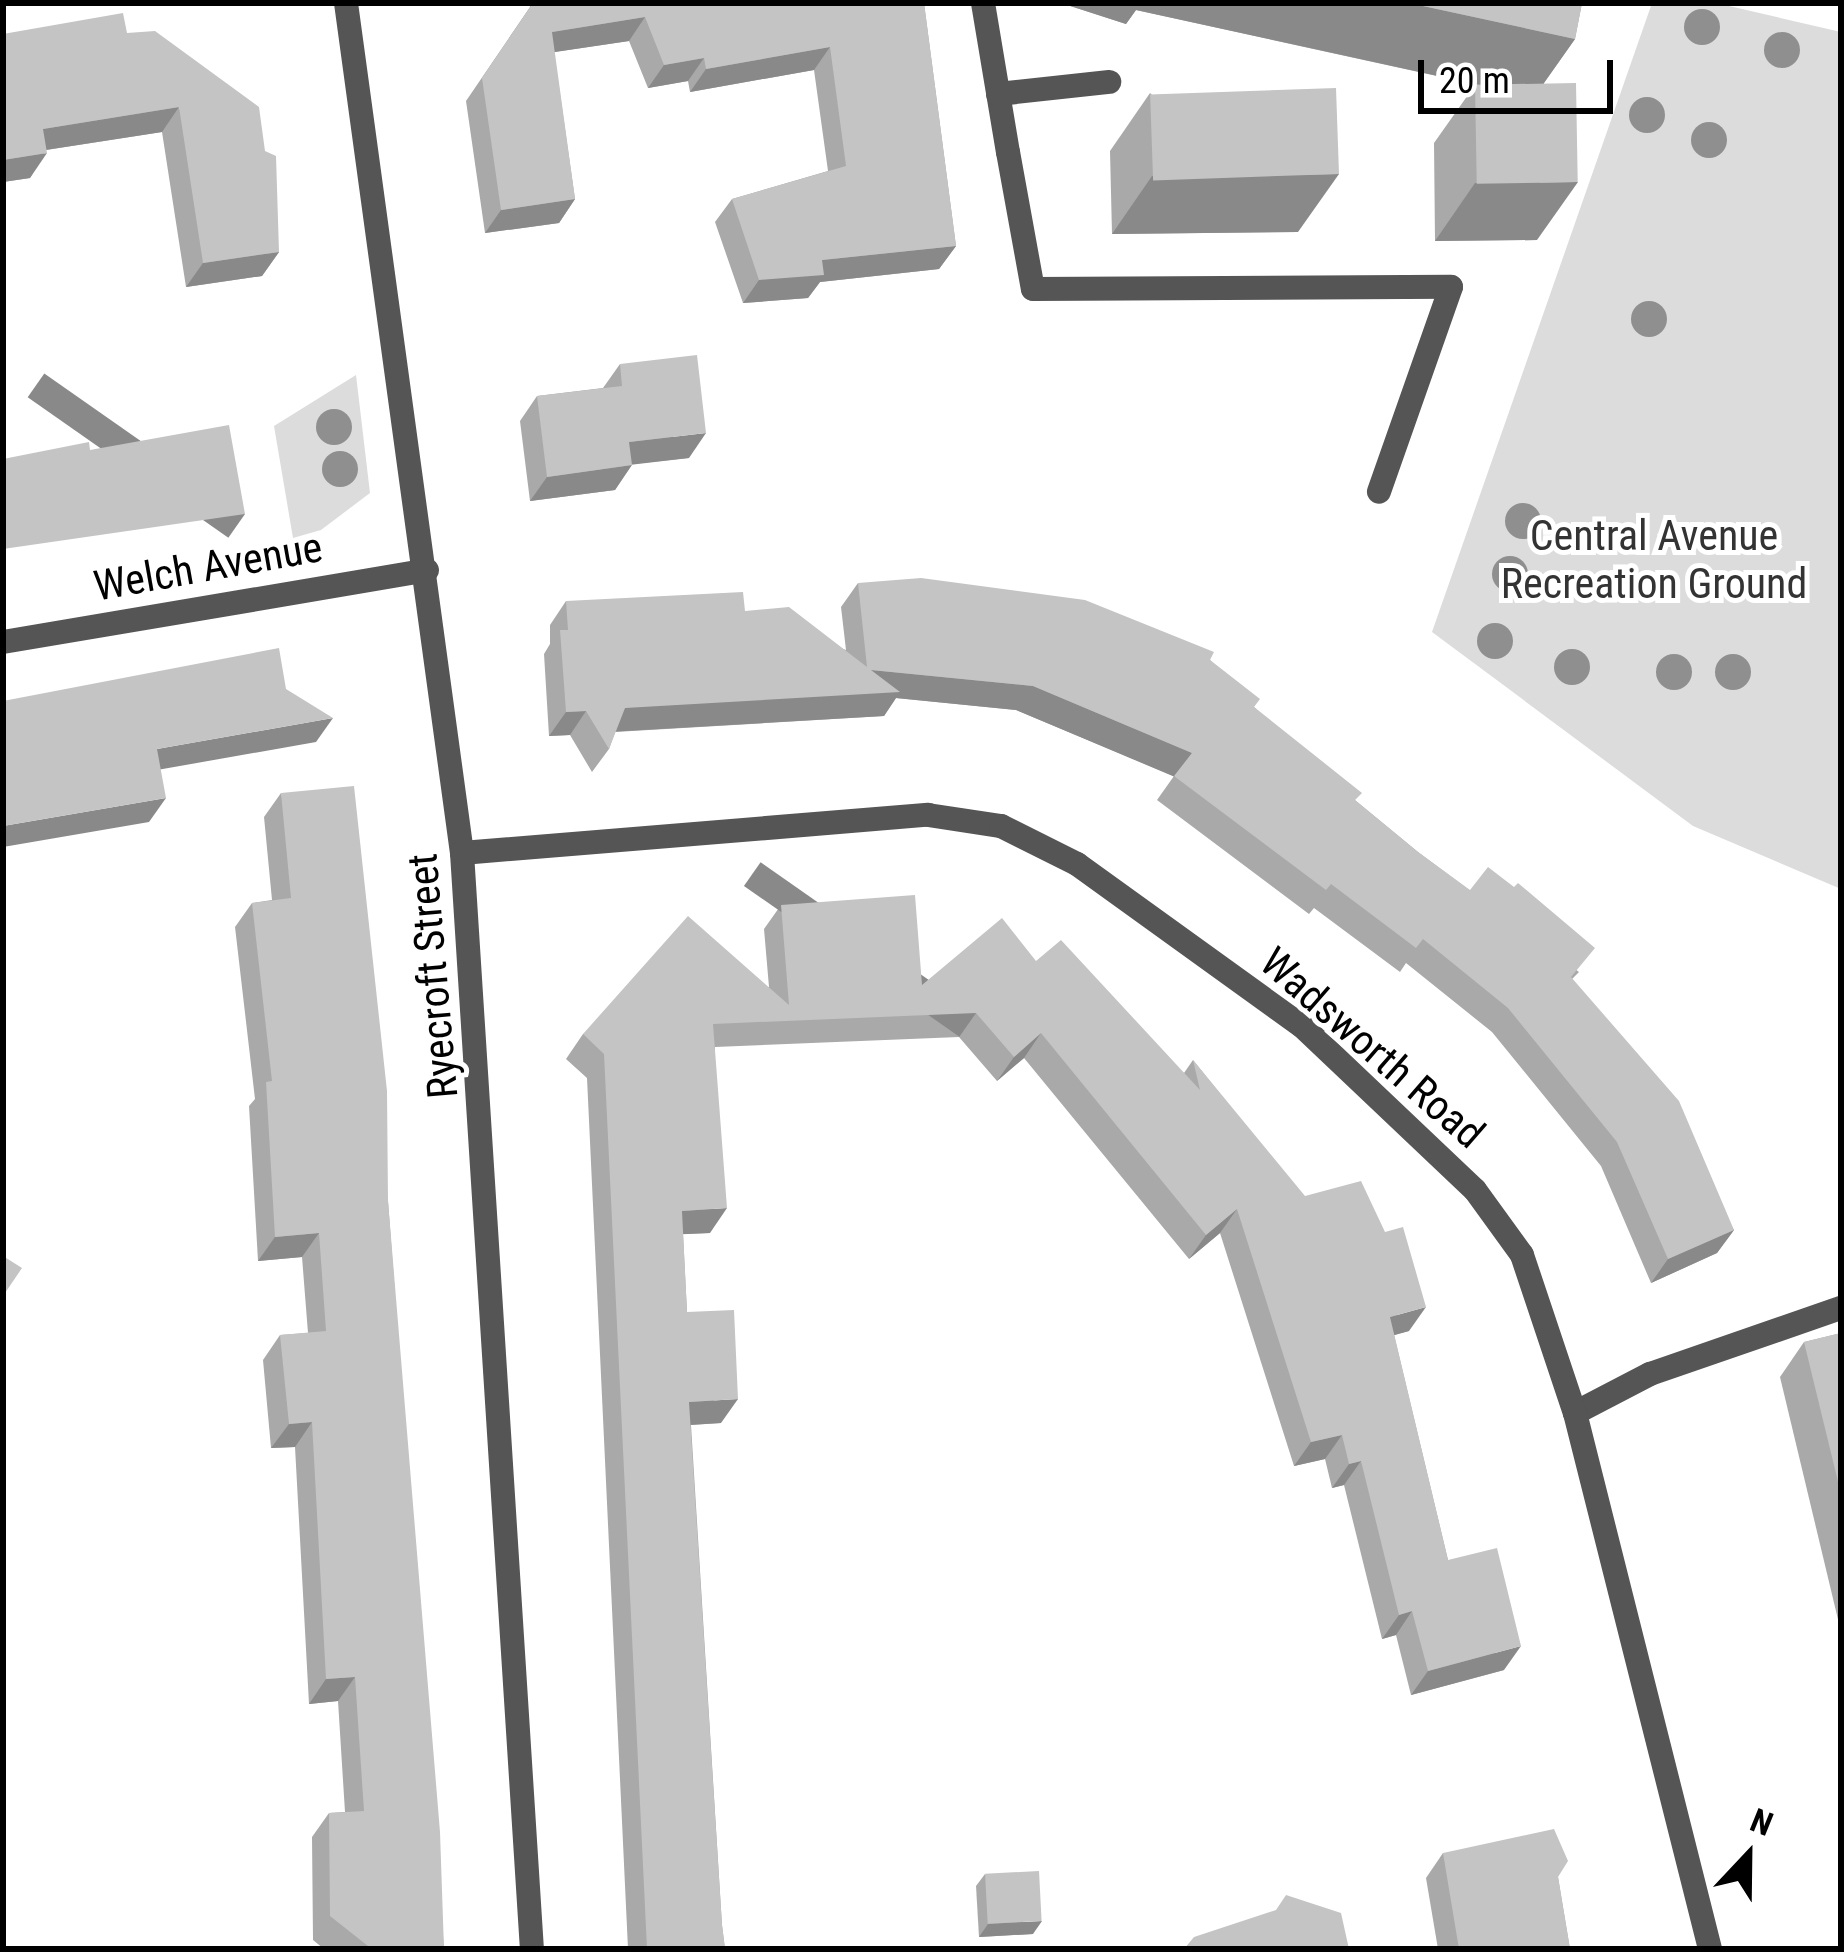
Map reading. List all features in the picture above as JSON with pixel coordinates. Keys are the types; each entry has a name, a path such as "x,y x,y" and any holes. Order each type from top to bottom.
{"street":[{"name":"Ryecroft Street","path":"346,3 463,853 532,1949"},
{"path":"982,3 1033,289 1451,287 1379,492"},
{"path":"998,94 1109,82"},
{"name":"Welch Avenue","path":"3,642 427,570"},
{"name":"Wadsworth Road","path":"463,853 928,815 1030,835 1302,1026 1475,1190 1522,1256 1575,1412 1710,1949"},
{"path":"1575,1412 1649,1374 1841,1308"}],"green space":[{"name":"Central Avenue Recreation Ground","path":"1652,3 1716,3 1841,32 1841,889 1693,826 1432,632"},
{"path":"356,375 370,493 321,530 293,538 274,426"}],"building":[{"path":"533,3 924,3 956,246 822,260 824,275 759,280 732,199 846,166 830,47 706,69 704,58 664,65 645,17 552,32 575,199 501,210 482,78"},
{"path":"1409,3 1582,3 1575,39"},
{"path":"123,13 127,33 155,31 259,107 265,151 276,156 279,252 203,263 179,107 43,129 47,153 3,160 3,34"},
{"path":"1576,83 1578,182 1477,184 1475,85"},
{"path":"1336,88 1339,174 1153,180 1150,94"},
{"path":"697,355 706,433 629,442 632,465 547,477 537,396 622,386 620,364"},
{"path":"229,425 245,514 3,549 3,459 89,442 90,450"},
{"path":"921,578 1085,600 1214,652 1210,660 1260,699 1254,707 1362,793 1355,800 1418,852 1470,890 1488,867 1514,887 1518,883 1595,948 1571,977 1679,1101 1734,1230 1668,1259 1617,1142 1508,1008 1423,939 1416,948 1331,884 1326,890 1174,776 1192,753 1033,686 871,670 900,692 625,708 609,749 586,711 566,712 560,630 568,630 566,601 743,592 745,611 789,607 867,667 858,583"},
{"path":"279,648 286,689 333,718 157,749 166,798 3,826 3,701"},
{"path":"354,786 387,1091 388,1201 440,1832 444,1949 367,1949 330,1916 329,1813 364,1811 355,1677 326,1679 312,1422 289,1424 280,1335 326,1331 319,1233 275,1237 266,1082 272,1081 252,903 291,898 281,793"},
{"path":"915,895 922,985 1002,918 1036,961 1061,940 1200,1090 1193,1060 1305,1196 1361,1181 1385,1232 1403,1227 1426,1307 1390,1317 1448,1560 1497,1548 1521,1646 1428,1671 1412,1611 1399,1615 1361,1461 1349,1464 1342,1435 1311,1442 1237,1209 1206,1235 1041,1033 1014,1057 976,1013 713,1024 727,1208 682,1211 687,1312 734,1310 738,1399 689,1402 725,1949 647,1949 604,1054 583,1034 688,916 789,1005 781,905"},
{"path":"3,1256 22,1268 3,1296"},
{"path":"1841,1333 1841,1494 1804,1342"},
{"path":"1554,1829 1568,1861 1558,1877 1570,1949 1459,1949 1443,1853"},
{"path":"1039,1871 1042,1921 988,1924 985,1874"},
{"path":"1286,1895 1341,1913 1349,1949 1184,1949 1194,1937 1276,1910"}]}
